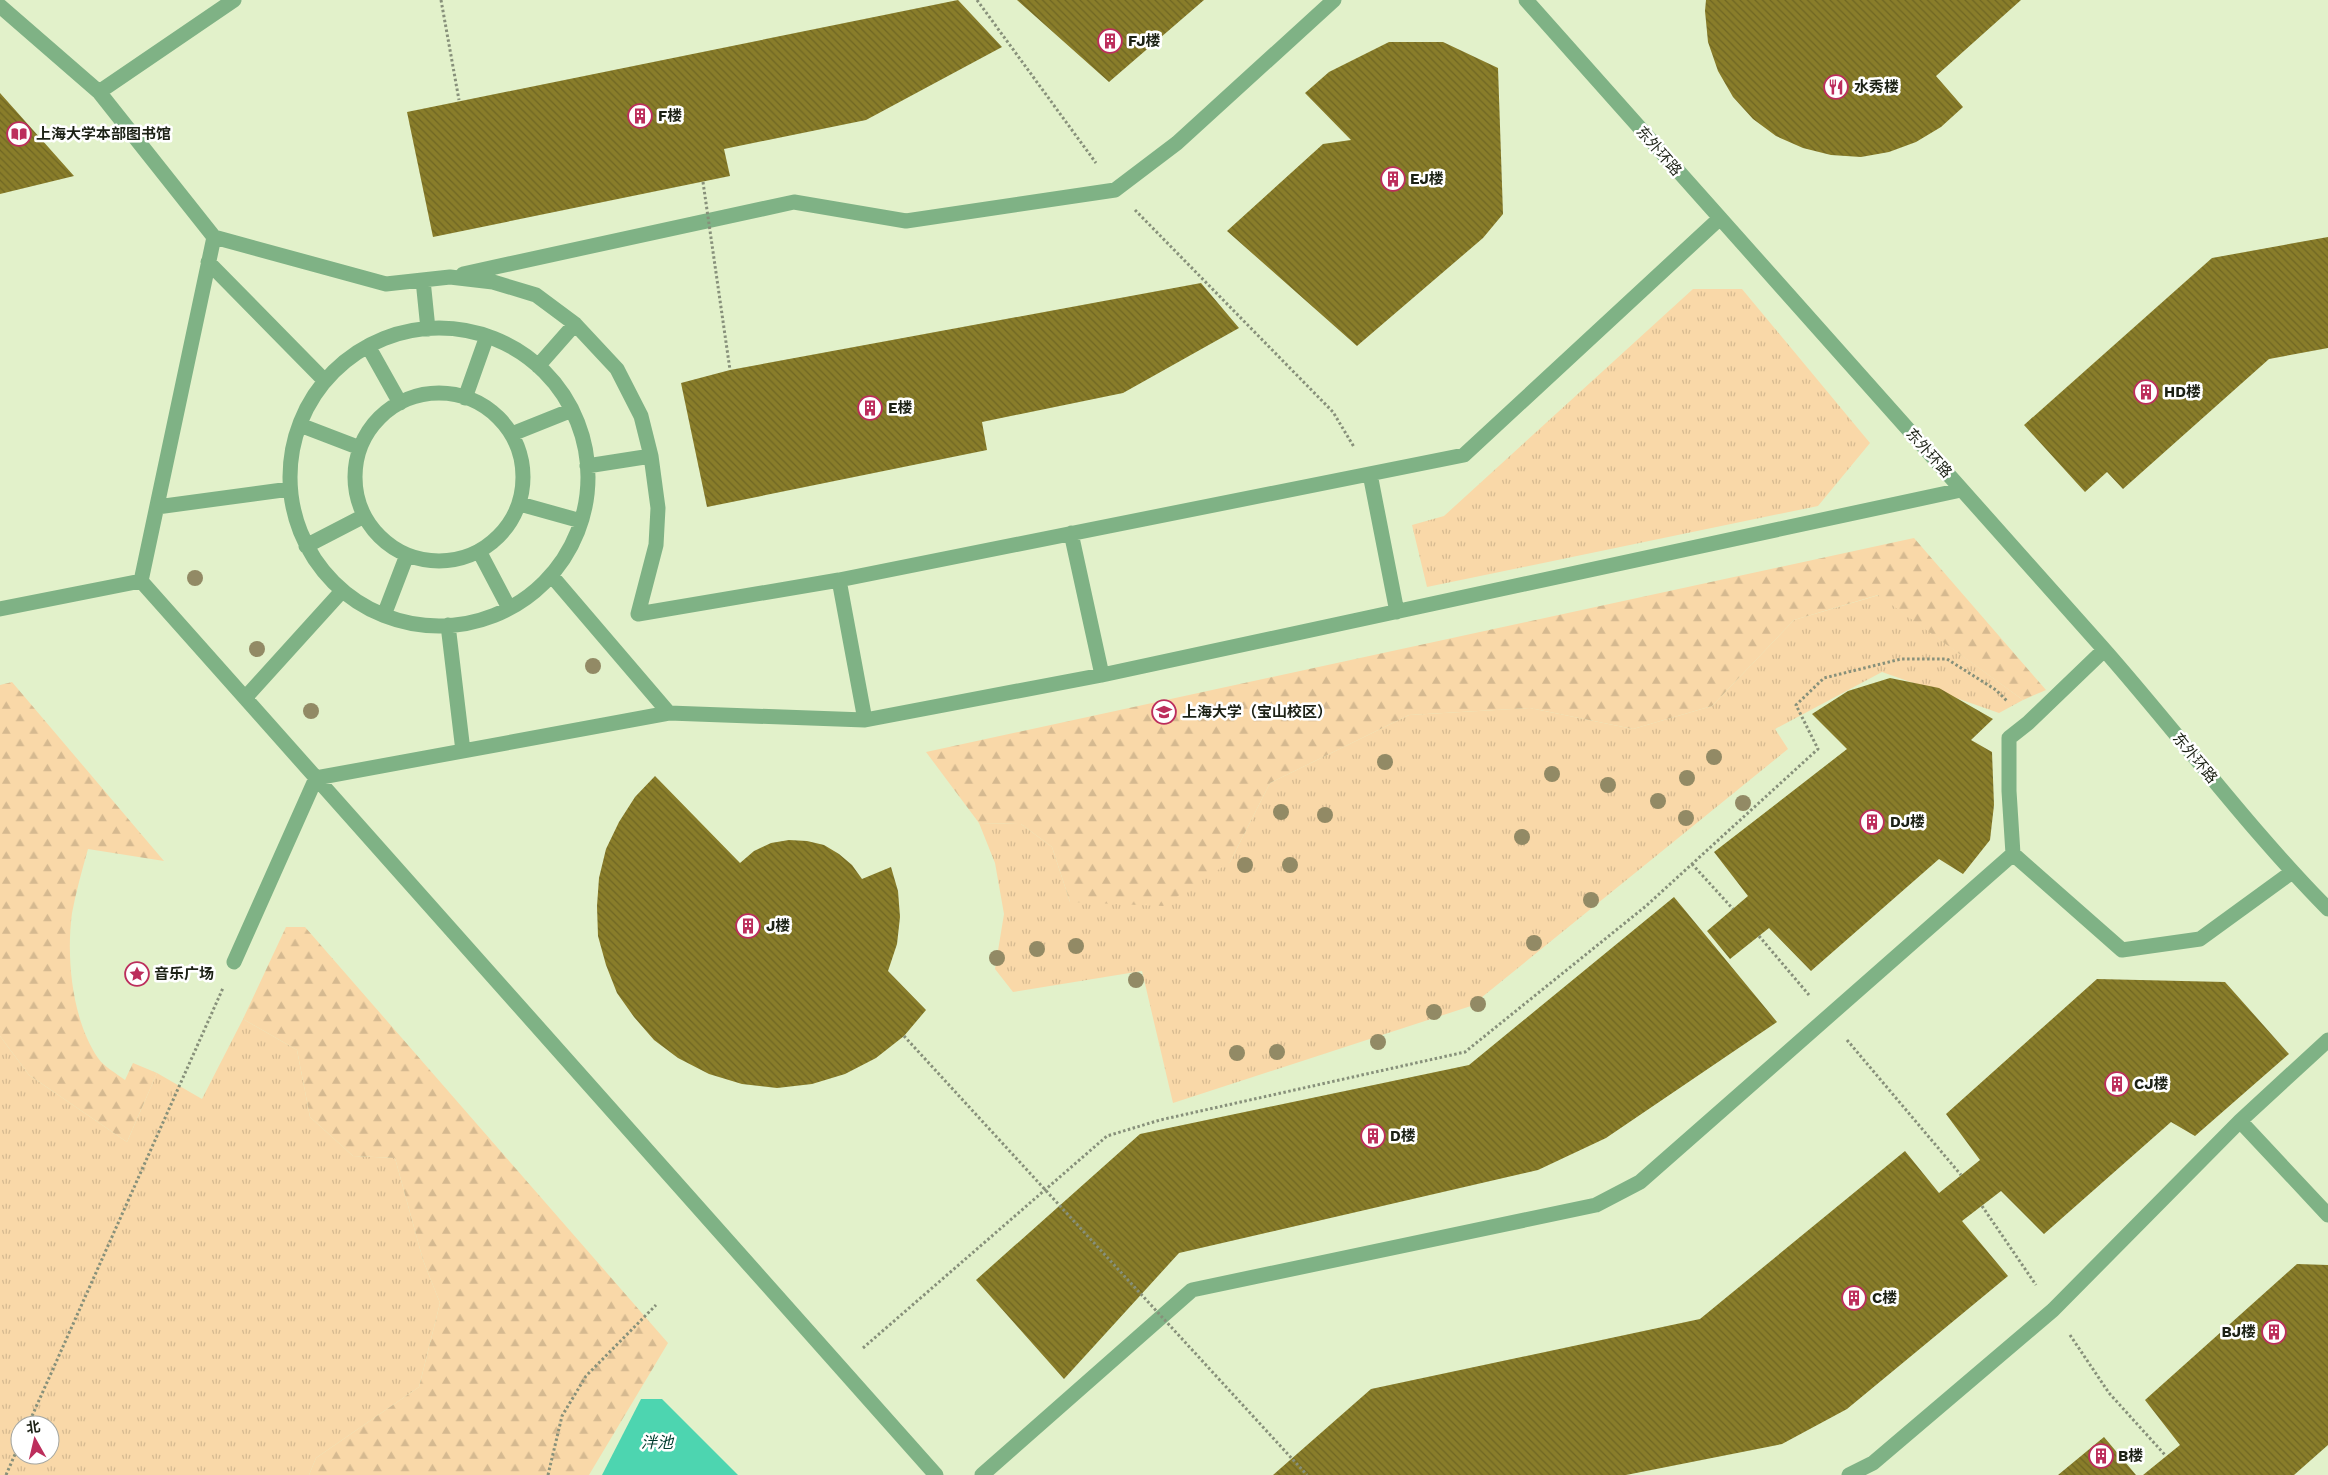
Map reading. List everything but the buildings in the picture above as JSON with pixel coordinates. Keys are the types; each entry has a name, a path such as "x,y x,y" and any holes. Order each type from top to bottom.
{"street":[{"path":"99,92 234,0"},
{"path":"0,6 99,92 214,237 386,284 450,277 794,202 906,221 1115,190 1177,143 1334,0"},
{"name":"东外环路","path":"1526,0 2104,650 2292,872 2328,909"},
{"path":"450,277 493,282 536,295 575,324 617,369 641,416 650,456 658,508 656,545 638,614 839,580 1464,455 1719,219"},
{"path":"141,581 214,237"},
{"path":"208,262 325,381"},
{"path":"423,280 428,329"},
{"path":"538,366 575,324"},
{"path":"447,328 487,336 505,344 538,366 553,380 572,410 581,432 587,466 587,491 581,521 570,548 551,575 531,594 509,608 478,620 448,625 419,624 384,615 366,607 342,591 322,570 306,546 296,520 290,489 290,464 295,436 306,410 325,381 340,365 368,346 389,337 428,329 447,328"},
{"path":"465,398 487,336"},
{"path":"368,346 400,403"},
{"path":"429,394 454,394 465,398 477,402 496,415 512,434 522,456 524,480 520,504 508,526 492,543 472,556 448,561 424,560 401,553 381,539 364,516 357,499 354,475 360,448 369,430 385,412 400,403 429,394"},
{"path":"512,434 572,410"},
{"path":"300,425 360,448"},
{"path":"587,466 650,456"},
{"path":"1370,474 1398,612"},
{"path":"157,507 290,489"},
{"path":"316,778 669,713 864,720 1102,675 1961,490"},
{"path":"520,504 581,521"},
{"path":"306,546 364,516"},
{"path":"1071,533 1102,675"},
{"path":"479,551 509,608"},
{"path":"384,615 407,555"},
{"path":"551,575 669,713"},
{"path":"839,580 864,720"},
{"path":"0,609 141,581"},
{"path":"141,581 936,1475"},
{"path":"245,698 342,591"},
{"path":"448,625 463,751"},
{"path":"2104,650 2028,724 2009,738 2009,792 2013,854 2122,950 2200,939 2292,872"},
{"path":"234,962 316,778"},
{"path":"982,1475 1192,1290 1596,1205 1640,1182 2013,854"},
{"path":"1850,1475 1873,1463 2053,1310 2240,1121 2328,1040"},
{"path":"2240,1121 2328,1215"}],"path":[{"path":"441,0 460,100"},
{"path":"977,0 1115,190 1333,412 1370,474"},
{"path":"703,182 730,370"},
{"path":"840,1368 1106,1136 1160,1120 1465,1052 1646,906 1818,749 1796,705 1824,678 1901,659 1947,659 1996,690 2028,724"},
{"path":"1692,864 1733,909"},
{"path":"1758,936 1961,1175"},
{"path":"32,1415 234,962"},
{"path":"904,1036 1307,1475"},
{"path":"548,1475 562,1416 586,1376 656,1305"}],"shaded area":[{"name":"上海大学（宝山校区）","path":"0,0 2328,0 2328,1475 0,1475"}],"green space":[{"path":"1693,289 1742,289 1870,443 1818,506 1427,587 1412,525 1444,516"},
{"path":"1914,538 2046,690 2023,700 1878,595 1794,620 1712,706 1633,729 1530,708 1409,715 1270,783 1230,862 1163,906 1070,902 1052,847 1021,824 979,823 926,752"},
{"path":"1879,595 2023,700 1999,713 1882,672 1775,729 1788,749 1471,1006 1173,1103 1142,971 1013,992 995,969 1004,914 995,863 979,823 1021,824 1052,847 1070,902 1230,862 1270,783 1409,715 1530,708 1633,729 1712,706 1794,620"},
{"path":"12,682 164,861 88,849 72,913 70,949 73,988 82,1026 89,1043 98,1058 125,1080 133,1063 157,1073 127,1142 29,1075 0,1036 0,685"},
{"path":"286,927 305,927 668,1343 589,1475 309,1475 316,1458 419,1387 440,1303 423,1260 395,1158 353,1156 310,1117 297,1050 243,1019"},
{"path":"243,1019 297,1050 310,1117 353,1156 395,1158 423,1260 440,1303 419,1387 316,1458 309,1475 0,1475 0,1036 29,1075 127,1142 157,1073 202,1099"}],"water":[{"name":"泮池","path":"641,1399 662,1399 738,1475 602,1475"}],"place":[{"name":"FJ楼","path":"1110,41"},
{"name":"水秀楼","path":"1836,87"},
{"name":"F楼","path":"640,116"},
{"name":"上海大学本部图书馆","path":"19,134"},
{"name":"EJ楼","path":"1393,179"},
{"name":"HD楼","path":"2146,392"},
{"name":"E楼","path":"870,408"},
{"name":"上海大学（宝山校区）","path":"1164,712"},
{"name":"DJ楼","path":"1872,822"},
{"name":"J楼","path":"748,926"},
{"name":"音乐广场","path":"137,974"},
{"name":"CJ楼","path":"2117,1084"},
{"name":"D楼","path":"1373,1136"},
{"name":"C楼","path":"1854,1298"},
{"name":"BJ楼","path":"2274,1332"},
{"name":"B楼","path":"2101,1456"}]}
